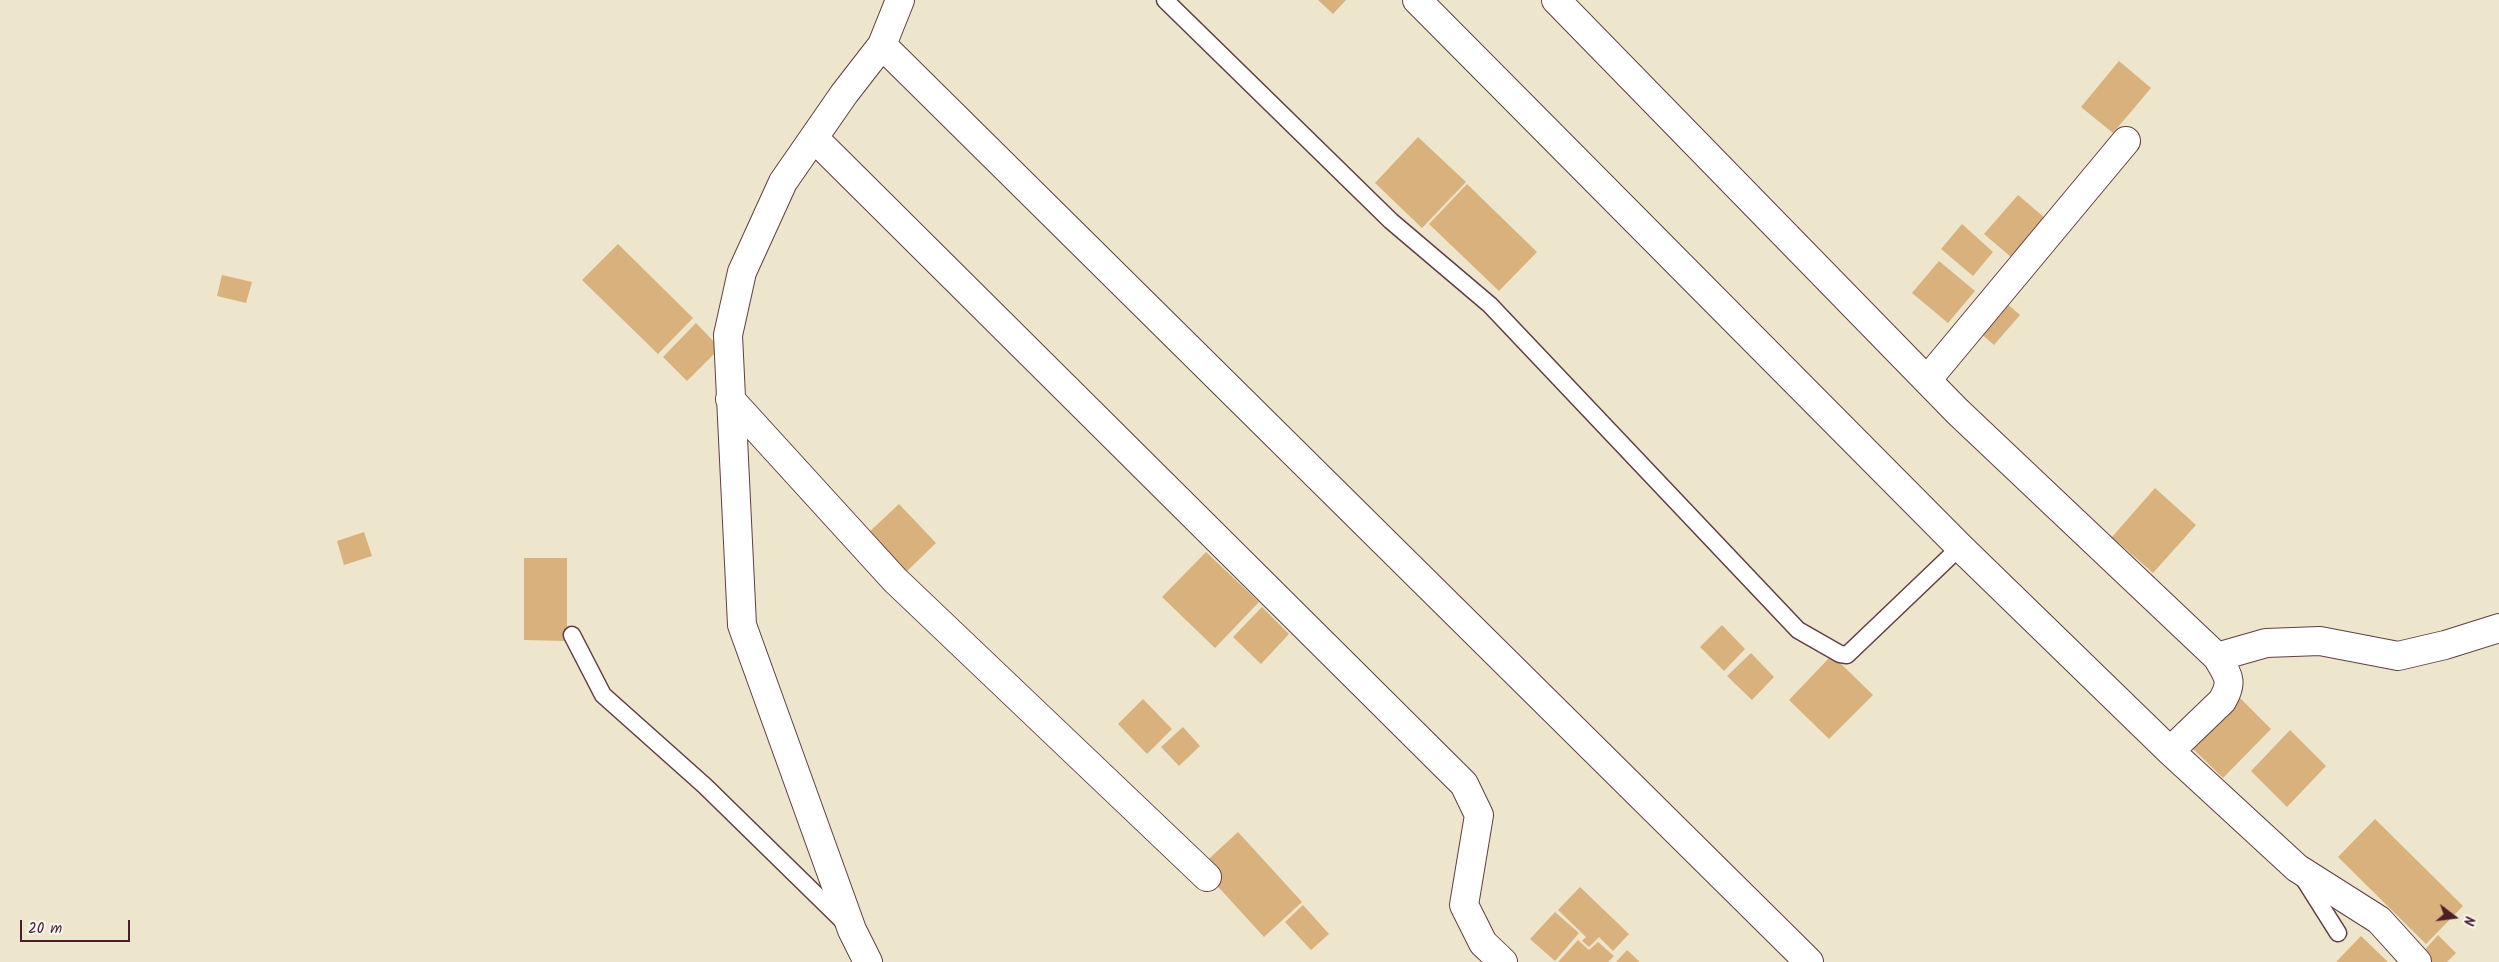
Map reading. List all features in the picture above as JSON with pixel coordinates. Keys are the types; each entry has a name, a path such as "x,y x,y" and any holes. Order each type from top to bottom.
{"street":[{"path":"868,962 852,930 742,625 728,335 742,272 782,182 882,45 900,0"},
{"path":"1417,0 1960,547 2170,751 2297,868 2379,920 2418,962"},
{"path":"1556,0 1928,380 2216,657 2230,680 2228,691 2222,701 2170,751"},
{"path":"882,45 1809,962"},
{"path":"814,138 1464,784 1479,815 1464,905 1483,943 1503,962"},
{"path":"1928,380 2126,141"},
{"path":"730,399 895,580 1207,877"},
{"path":"2216,657 2266,643 2320,641 2398,656 2445,645 2499,628"}],"lane":[{"path":"1165,0 1391,220 1490,306 1798,630 1840,654 1848,655 1960,547"},
{"path":"572,636 603,695 705,786 852,930"},
{"path":"2297,868 2338,933"}],"building":[{"path":"1318,0 1346,0 1333,14"},
{"path":"2119,61 2151,88 2113,133 2081,107"},
{"path":"1418,137 1466,182 1422,228 1375,183"},
{"path":"1467,184 1537,252 1499,291 1429,224"},
{"path":"2018,195 2045,218 2011,257 1984,234"},
{"path":"1962,224 1993,252 1973,276 1941,249"},
{"path":"618,244 693,318 658,354 582,280"},
{"path":"1939,261 1975,291 1948,323 1912,293"},
{"path":"222,275 252,282 246,303 217,296"},
{"path":"2005,302 2020,315 1994,345 1979,332"},
{"path":"696,323 720,348 687,381 663,357"},
{"path":"2155,488 2196,525 2153,573 2112,537"},
{"path":"899,504 936,543 905,573 867,534"},
{"path":"364,532 372,556 344,565 337,541"},
{"path":"1206,552 1259,602 1215,648 1162,597"},
{"path":"524,558 567,558 567,641 524,640"},
{"path":"1262,607 1289,634 1261,664 1233,637"},
{"path":"1722,625 1745,649 1724,671 1700,647"},
{"path":"1751,653 1774,677 1752,700 1727,676"},
{"path":"1832,655 1873,695 1829,739 1789,700"},
{"path":"2237,695 2271,729 2223,778 2188,744"},
{"path":"1143,699 1172,729 1147,754 1118,724"},
{"path":"1183,727 1200,746 1179,766 1161,747"},
{"path":"2290,730 2326,766 2287,807 2251,771"},
{"path":"2375,819 2463,906 2426,944 2338,857"},
{"path":"1238,832 1302,902 1264,937 1200,867"},
{"path":"1580,887 1629,934 1613,951 1599,937 1589,947 1582,941 1586,937 1558,910"},
{"path":"1303,905 1329,934 1311,950 1285,922"},
{"path":"1555,912 1579,933 1555,961 1530,939"},
{"path":"2438,935 2456,953 2447,962 2429,962 2421,954"},
{"path":"2361,936 2388,962 2336,962"},
{"path":"1578,940 1589,950 1598,942 1614,956 1608,962 1558,962"},
{"path":"1627,950 1640,962 1616,962"}]}
